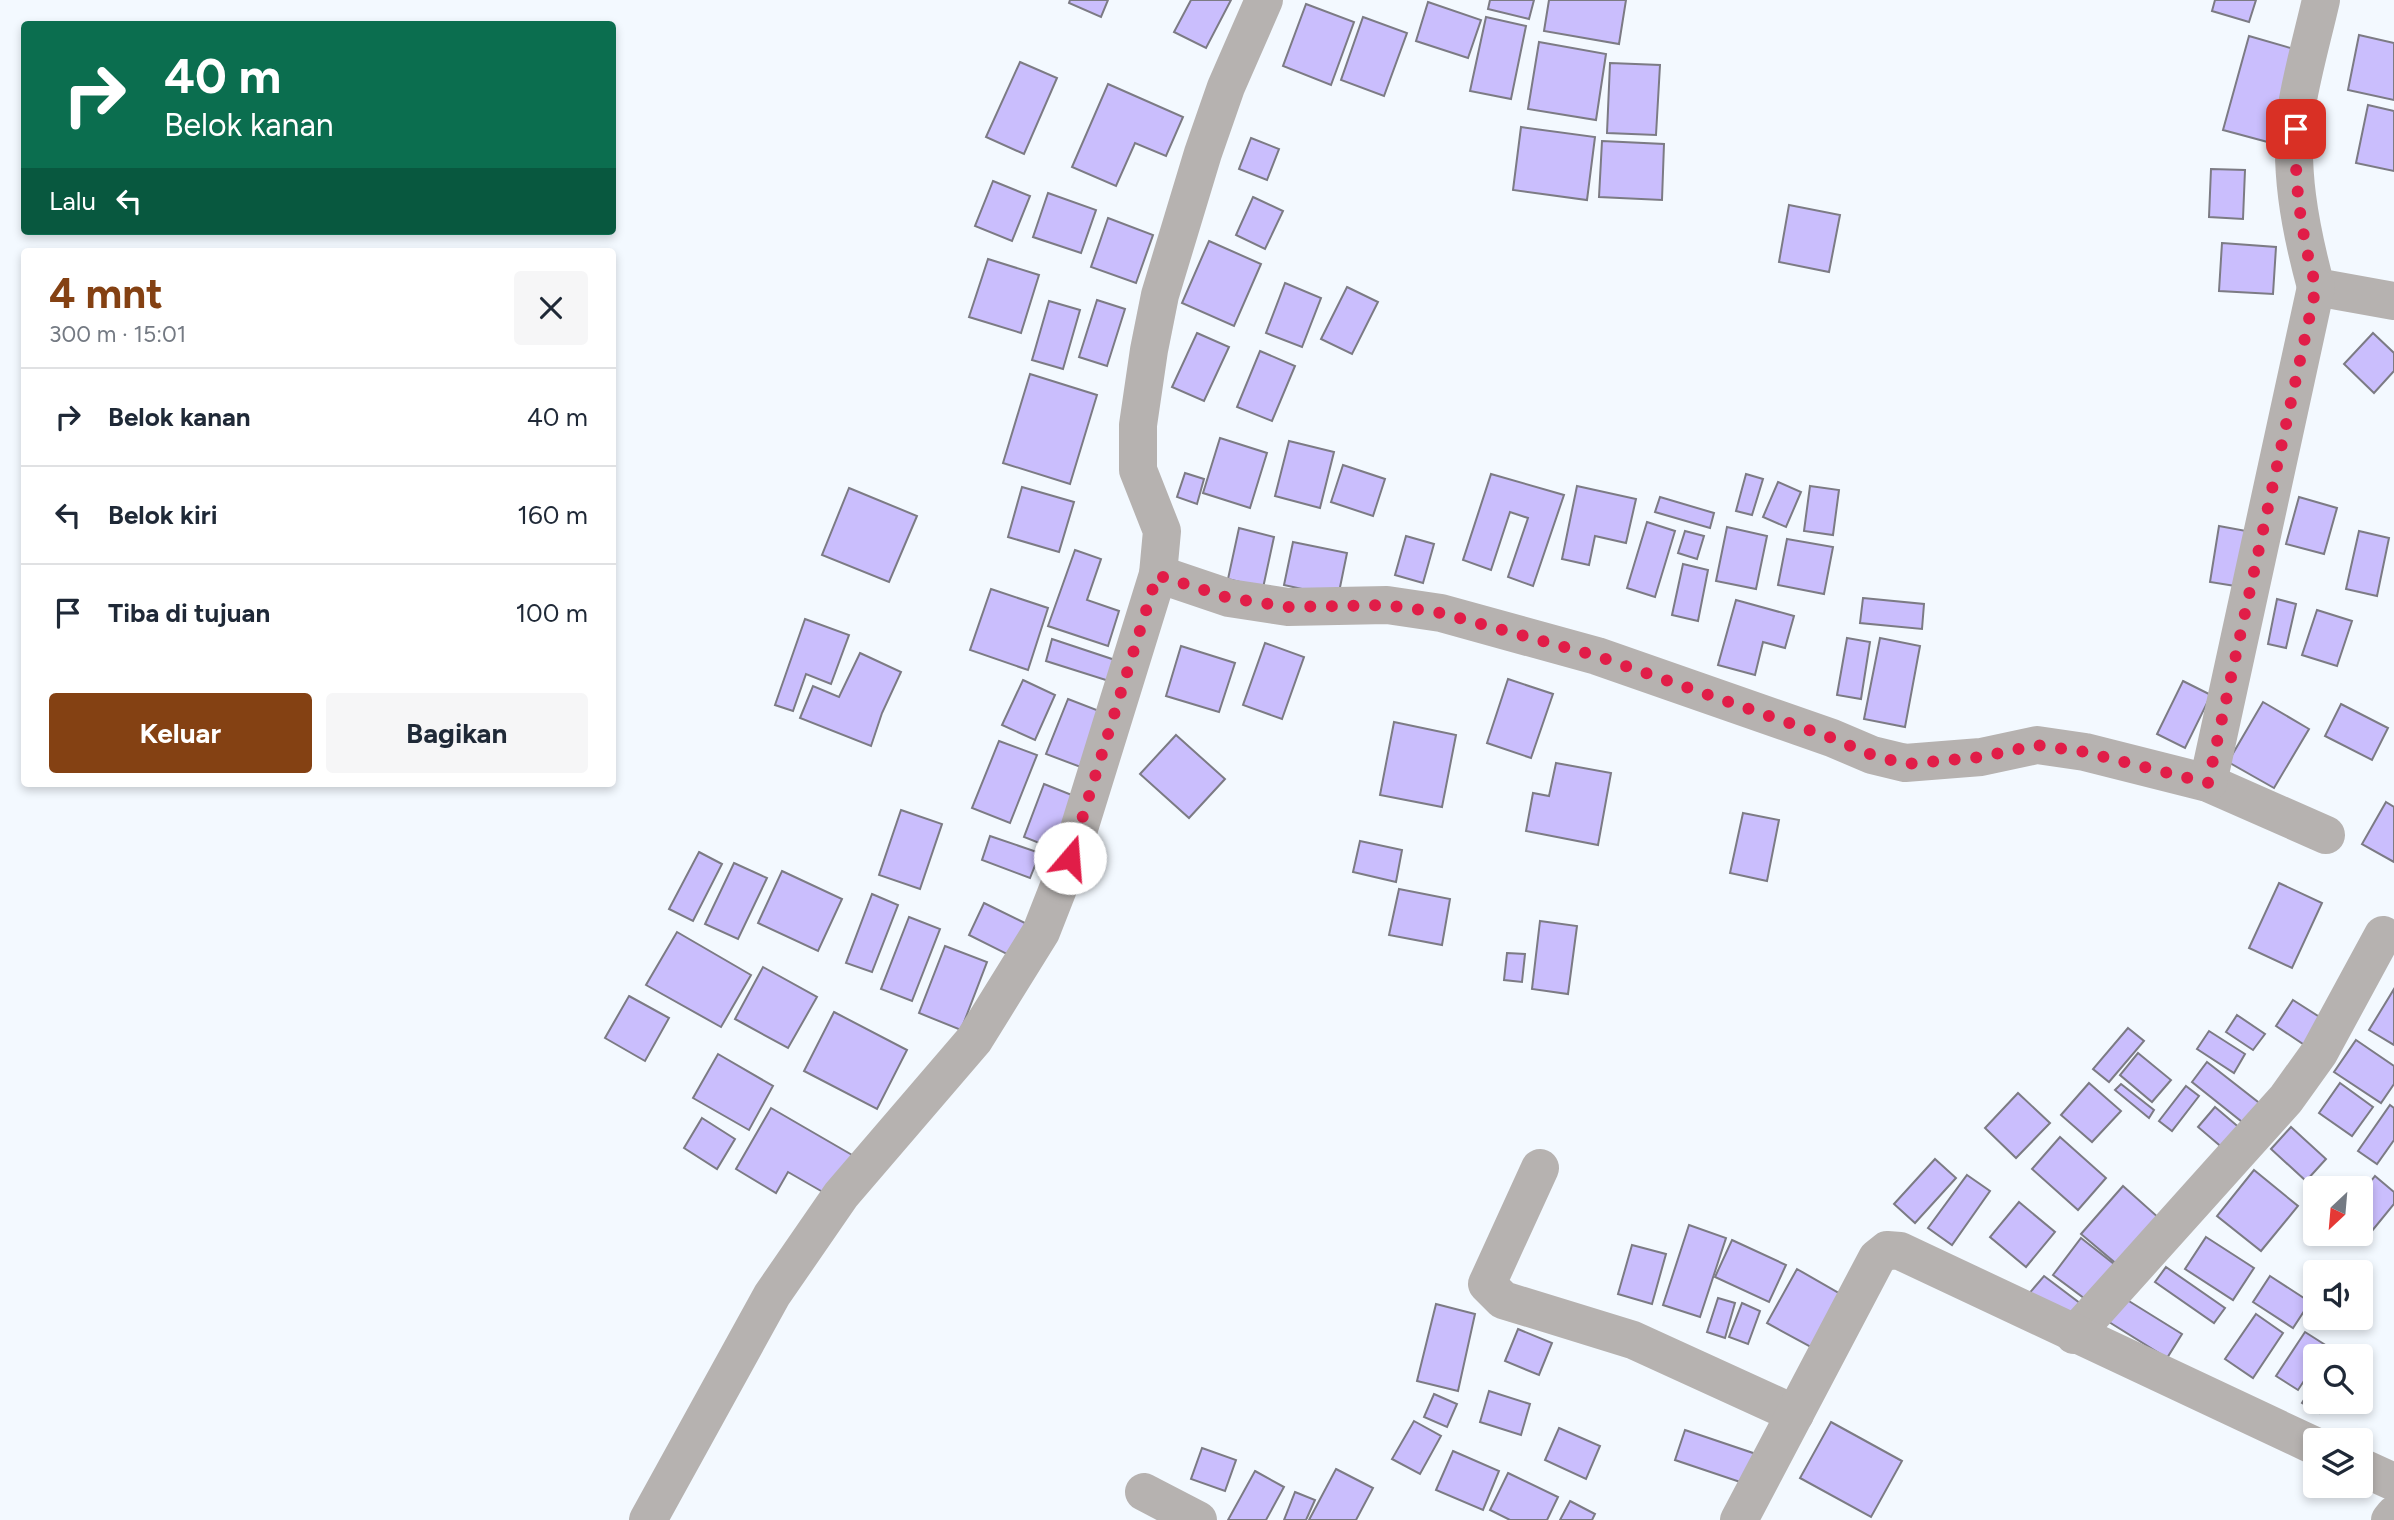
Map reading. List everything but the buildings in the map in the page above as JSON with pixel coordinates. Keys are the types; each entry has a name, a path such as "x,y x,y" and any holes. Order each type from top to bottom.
{"street":[{"path":"648,1520 772,1295 841,1195 974,1040 1041,932 1070,858 1157,575 1162,531 1138,470 1138,425 1160,295 1226,87 1264,0"},
{"path":"2208,783 2316,287 2304,242 2294,174 2297,106 2321,0"},
{"path":"2316,287 2394,301"},
{"path":"1157,575 1229,598 1289,607 1387,605 1441,613 1597,656 1832,738 1872,755 1905,764 1981,757 2037,745 2085,752 2208,783 2326,835"},
{"path":"2074,1335 2286,1099 2319,1054 2383,935"},
{"path":"1540,1168 1487,1284 1492,1292 1503,1300 1633,1340 1795,1414"},
{"path":"1739,1520 1877,1258 1887,1250 1900,1251 2303,1440"},
{"path":"2373,1472 2394,1482"},
{"path":"1143,1492 1198,1520"},
{"path":"2390,1520 2394,1515"}],"route":[{"path":"1070,858 1157,575 1229,598 1289,607 1387,605 1441,613 1597,656 1832,738 1872,755 1905,764 1931,764 1981,757 2037,745 2085,752 2208,783 2316,287 2304,242 2294,174 2296,129"}]}
